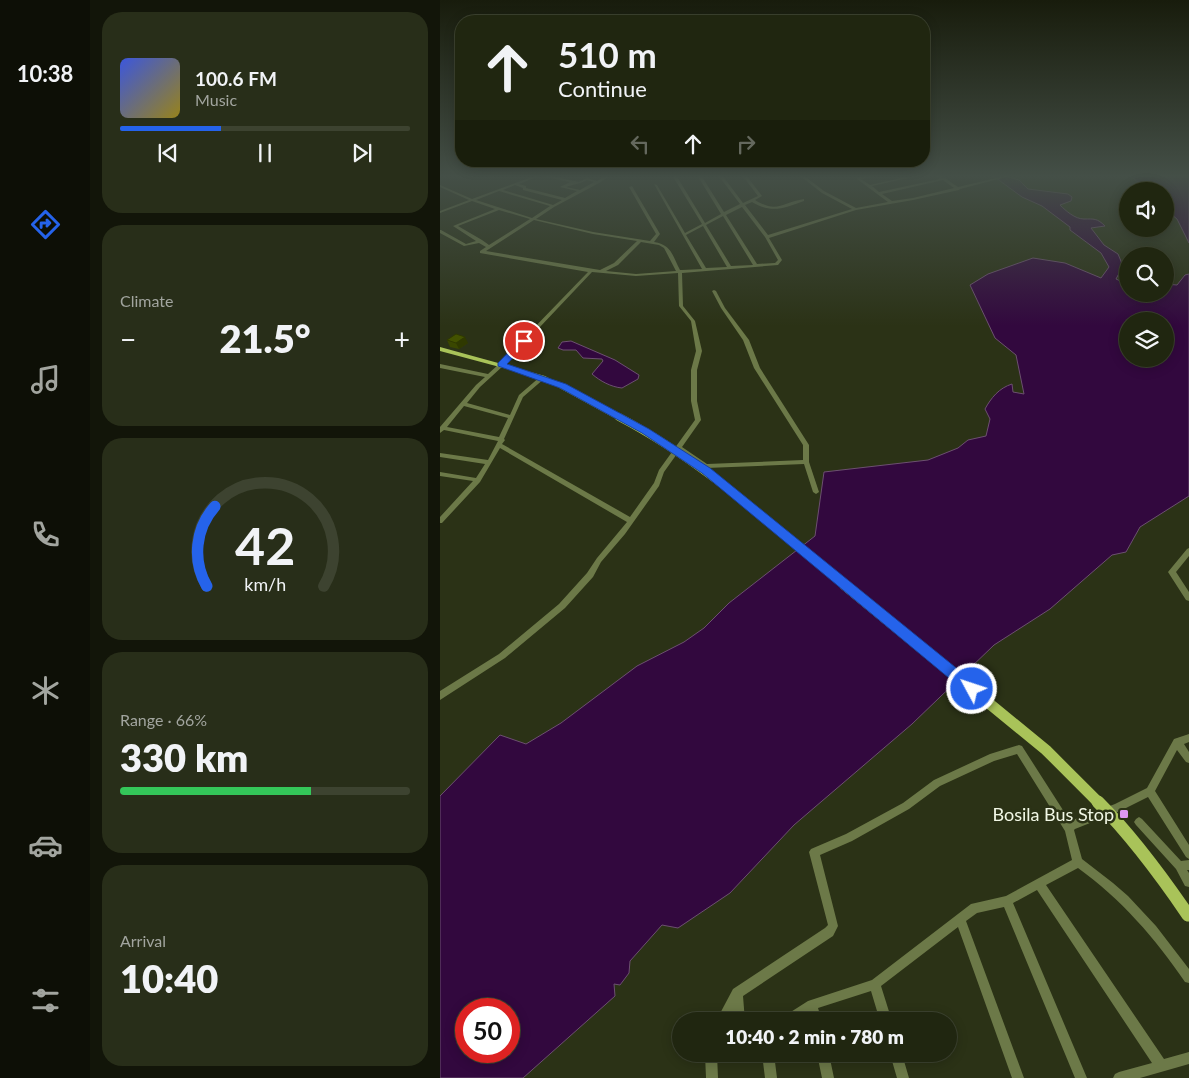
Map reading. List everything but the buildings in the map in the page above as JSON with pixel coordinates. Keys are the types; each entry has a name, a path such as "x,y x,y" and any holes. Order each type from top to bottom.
{"main road":[{"path":"440,349 543,377 646,431 706,471 1046,750 1125,829 1156,868 1188,916"}],"street":[{"path":"457,225 455,226 489,247"},
{"path":"523,225 482,252 591,272 636,275 780,263 767,237 758,225"},
{"path":"440,696 451,691 502,656 562,606 590,575 599,560 631,521 657,484 661,472 698,420 694,401 694,370 699,351 693,321 681,306 679,271 666,247 650,242 592,233 560,225"},
{"path":"650,242 658,234 653,225"},
{"path":"677,225 704,269"},
{"path":"684,234 701,225"},
{"path":"705,225 730,268"},
{"path":"730,225 756,266"},
{"path":"767,237 804,225"},
{"path":"440,231 465,246 481,241"},
{"path":"600,272 616,264 640,240"},
{"path":"591,272 488,376 441,429 501,442 631,521"},
{"path":"714,291 723,308 746,340 757,368 806,445 806,462 816,492"},
{"path":"440,366 488,376"},
{"path":"440,520 478,480 501,442 521,396 543,377"},
{"path":"463,404 511,416"},
{"path":"679,448 706,466 806,462"},
{"path":"440,455 489,462"},
{"path":"440,474 478,480"},
{"path":"1189,550 1172,572 1189,598"},
{"path":"1069,829 1072,825 1117,808 1150,791 1177,742 1189,738"},
{"path":"1177,742 1189,760"},
{"path":"727,1012 738,993 829,932 833,926 814,852 850,838 906,806 937,783 993,757 1019,749 1069,829 1078,862 1102,878 1136,912 1158,937 1189,978"},
{"path":"1150,791 1189,854"},
{"path":"1139,822 1184,866 1189,882"},
{"path":"801,1012 812,1004 875,984 976,908 1007,901 1078,862"},
{"path":"1039,884 1161,1065"},
{"path":"1007,901 1081,1078"},
{"path":"961,921 1018,1078"},
{"path":"875,984 883,1012"},
{"path":"738,993 739,1012"},
{"path":"812,1004 814,1012"},
{"path":"1119,1078 1189,1058"},
{"path":"711,1062 712,1078"},
{"path":"769,1062 771,1078"},
{"path":"825,1062 828,1078"},
{"path":"898,1062 903,1078"}],"shaded area":[{"path":"1068,225 1105,226 1091,228 1104,245 1119,256 1119,273 1116,279 1119,280 1119,302 1174,302 1174,285 1177,285 1185,275 1189,274 1189,496 1140,527 1126,552 1112,555 1050,609 994,645 912,724 794,825 730,893 678,928 662,925 630,961 629,973 620,985 614,984 615,996 523,1078 440,1078 440,796 500,735 526,744 561,723 637,666 684,642 704,628 729,603 815,536 824,472 928,460 958,448 968,440 986,436 990,419 985,409 993,397 1003,388 1012,384 1013,392 1024,394 1016,355 995,338 970,285 988,274 1033,258 1065,263 1101,278 1109,267 1101,253 1070,230"},
{"path":"1180,225 1189,225 1189,243"},
{"path":"571,341 615,360 639,375 638,379 622,388 602,381 592,374 603,361 602,359 583,358 576,350 558,348 562,342"}],"place":[{"name":"Bosila Bus Stop","path":"1124,814"}],"route":[{"path":"524,341 501,365 543,377 563,386 646,431 677,451 706,471 972,689"}]}
